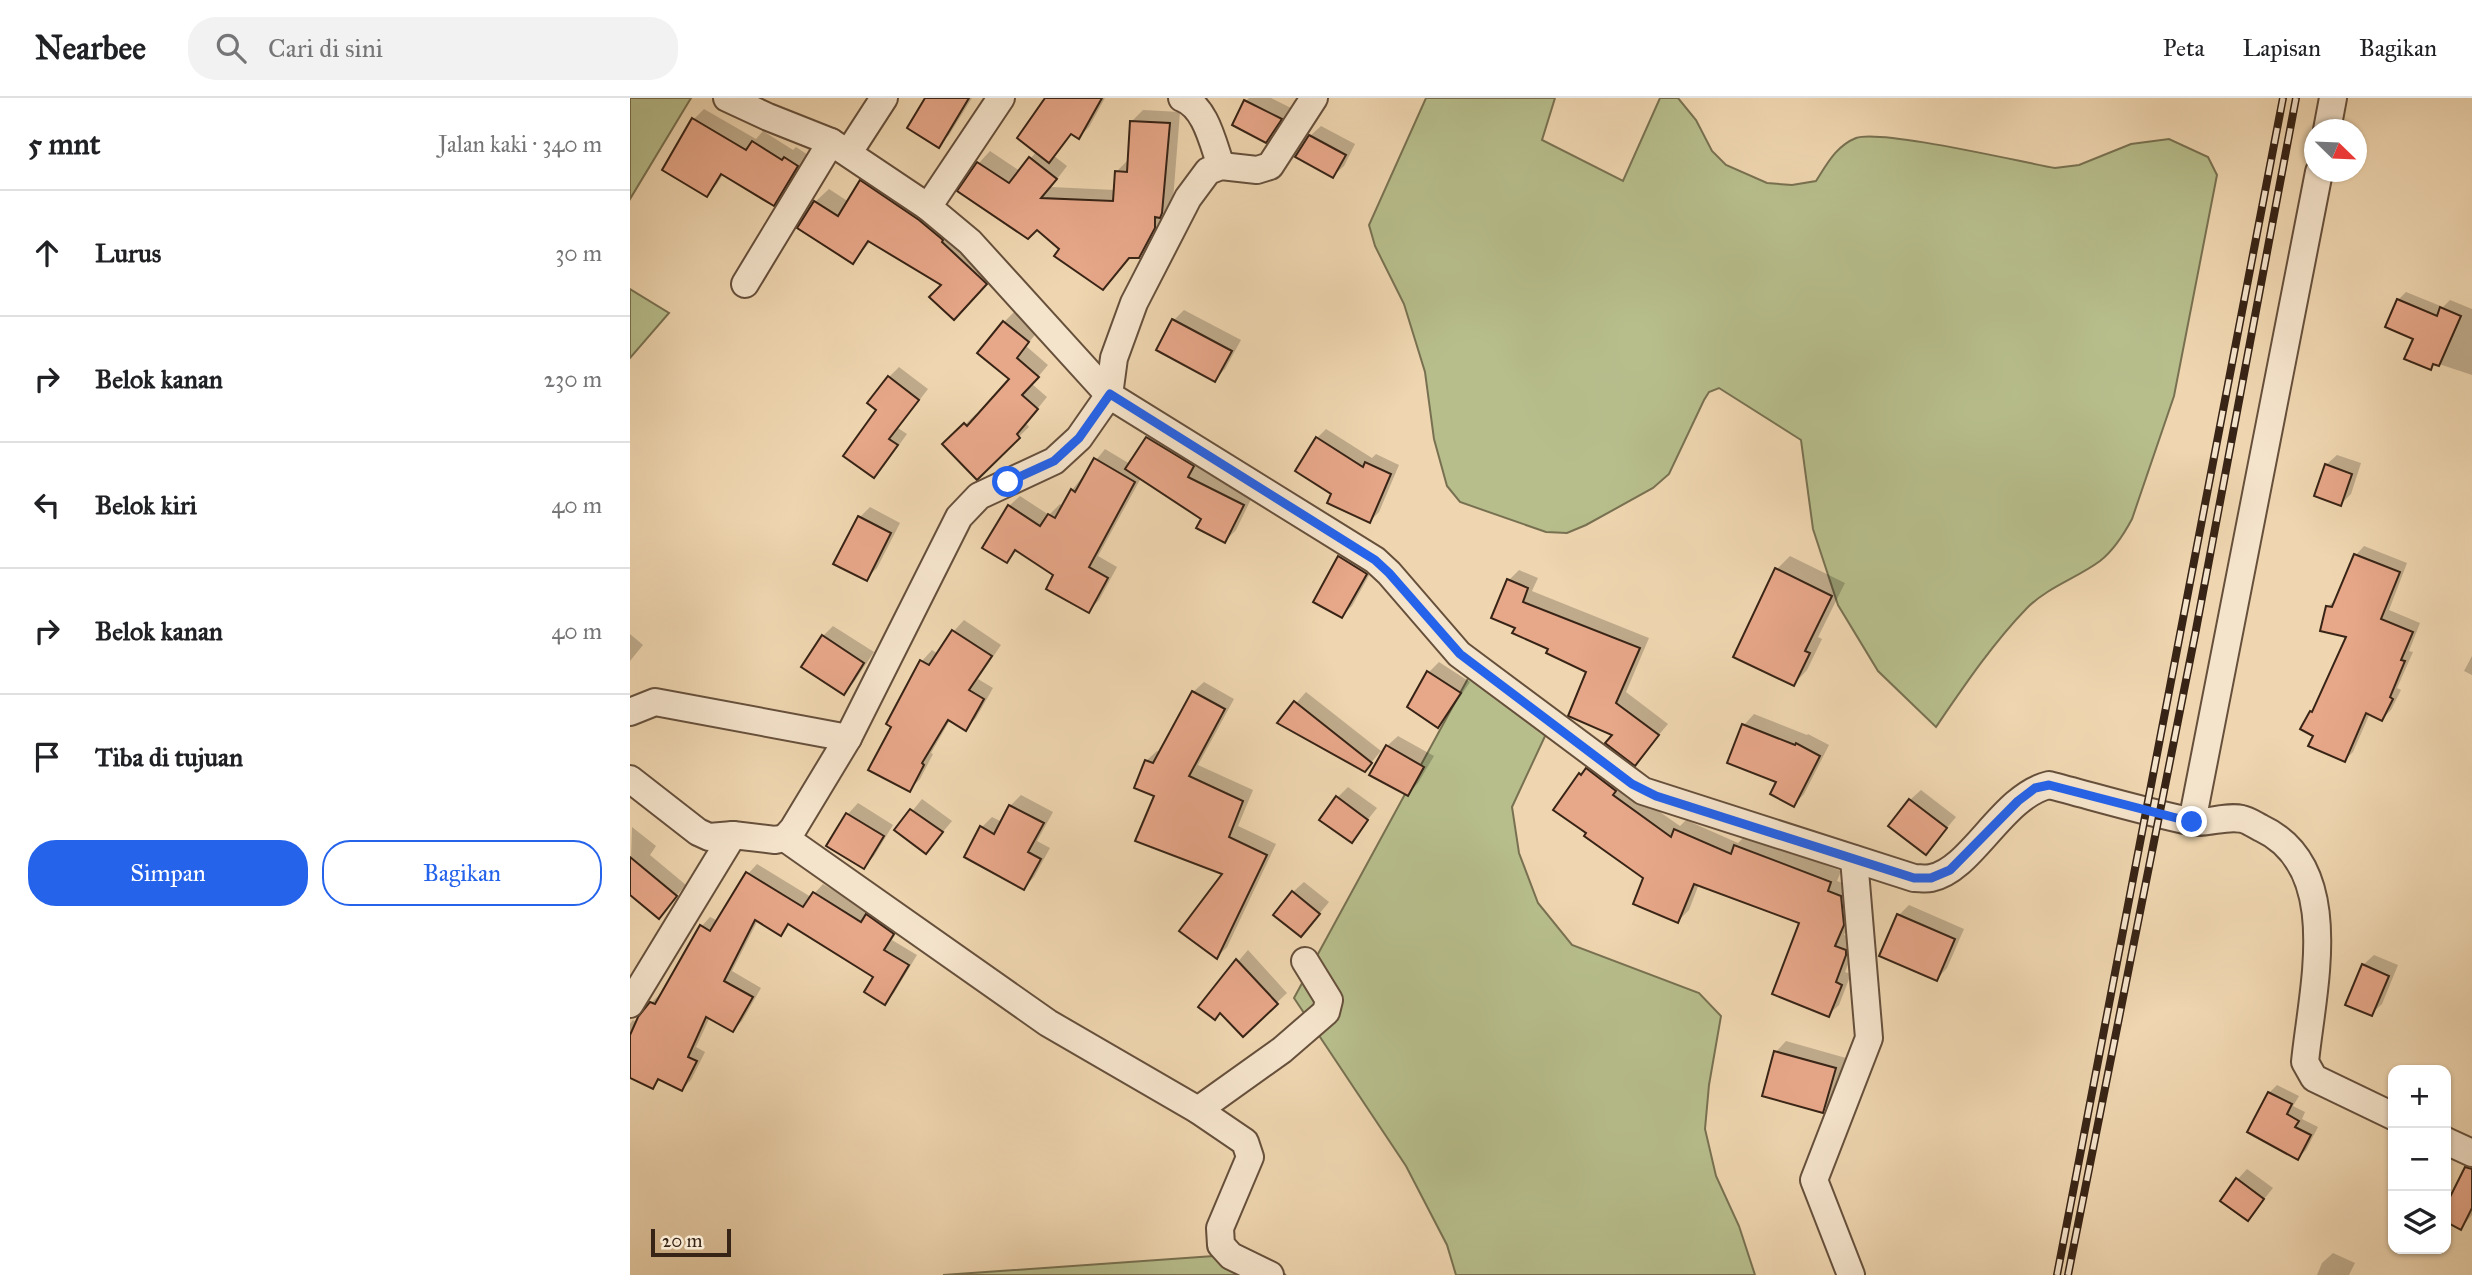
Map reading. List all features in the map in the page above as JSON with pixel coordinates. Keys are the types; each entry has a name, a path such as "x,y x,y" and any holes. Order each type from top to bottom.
{"street":[{"path":"727,98 840,147 928,207 971,242 1110,394 1375,560 1460,654 1632,784 1656,796 1914,878 1931,878 1950,870 2026,795 2035,788 2049,785 2192,822 2242,818 2272,833 2287,844 2300,860 2311,888 2318,930 2305,1062 2314,1078 2388,1114"},
{"path":"745,284 840,147 884,98"},
{"path":"928,207 1001,98"},
{"path":"1182,98 1191,101 1199,111 1221,166"},
{"path":"630,779 698,832 709,837 733,835 775,840 785,838 848,738 959,517 979,496 1054,461 1079,438 1110,394 1114,358 1134,303 1188,198 1208,172 1221,166 1257,170 1270,166 1314,98"},
{"path":"2329,119 2333,98"},
{"path":"2192,822 2317,182"},
{"path":"630,712 654,702 848,738"},
{"path":"630,1004 733,835"},
{"path":"785,838 1048,1023 1198,1110 1245,1142 1250,1157 1220,1228 1221,1245 1231,1256 1270,1275"},
{"path":"1851,1275 1814,1180 1869,1038 1854,859"},
{"path":"1198,1110 1282,1050 1326,1012 1329,1000 1305,961"},
{"path":"2451,1143 2472,1153"}],"green space":[{"path":"630,98 691,98 630,199"},
{"path":"1426,98 1555,98 1542,140 1623,181 1660,98 1678,98 1696,120 1712,151 1726,165 1767,183 1792,185 1816,181 1833,156 1849,141 1870,136 1921,142 2055,168 2079,165 2131,144 2169,139 2208,157 2217,175 2174,396 2126,530 2100,561 2044,594 2014,621 1936,727 1878,671 1838,605 1813,529 1801,440 1719,388 1709,392 1704,400 1669,474 1653,488 1586,525 1567,533 1546,532 1460,502 1447,486 1434,439 1425,372 1404,304 1375,246 1369,225"},
{"path":"630,289 669,313 630,358"},
{"path":"1471,673 1546,734 1512,807 1519,853 1538,903 1572,945 1699,993 1721,1016 1709,1085 1705,1129 1716,1176 1739,1226 1755,1275 1456,1275 1447,1245 1406,1166 1294,998"},
{"path":"1214,1256 1271,1268 1286,1275 943,1275"}],"building":[{"path":"925,98 969,98 939,148 907,128"},
{"path":"1045,98 1102,98 1079,139 1071,134 1049,163 1017,138"},
{"path":"1244,100 1282,119 1266,143 1232,125"},
{"path":"692,118 746,150 752,141 782,160 784,157 798,166 774,206 721,174 707,197 662,170"},
{"path":"1130,121 1170,123 1162,213 1160,218 1155,217 1155,228 1139,258 1129,258 1103,290 1054,256 1059,249 1037,230 1028,239 957,191 977,162 1009,183 1029,157 1057,179 1041,198 1113,201 1115,171 1127,172"},
{"path":"1309,135 1346,155 1333,178 1295,157"},
{"path":"860,180 919,220 987,284 954,320 929,297 941,285 868,241 853,264 797,228 814,201 838,216"},
{"path":"2397,299 2437,316 2440,307 2461,316 2439,366 2433,364 2431,370 2404,359 2413,339 2385,327"},
{"path":"1172,319 1232,351 1215,382 1156,350"},
{"path":"1003,321 1029,342 1017,358 1039,377 1022,395 1038,409 1017,434 1020,438 977,480 942,444 964,423 967,426 1009,379 977,353"},
{"path":"888,376 919,400 889,439 898,445 874,478 843,456 876,410 867,403"},
{"path":"1146,437 1194,466 1188,477 1244,505 1225,543 1196,528 1201,519 1125,469"},
{"path":"1316,437 1363,467 1365,462 1391,474 1370,523 1327,503 1331,494 1295,471"},
{"path":"1094,458 1135,482 1089,567 1108,578 1089,613 1046,589 1053,575 1015,550 1007,563 982,548 1008,505 1040,526 1048,514 1055,518 1071,489 1075,492"},
{"path":"2325,464 2352,474 2341,506 2314,496"},
{"path":"858,516 891,533 867,581 833,564"},
{"path":"2354,554 2400,572 2381,619 2413,632 2401,660 2405,661 2390,697 2393,699 2382,721 2366,713 2345,762 2308,746 2313,736 2300,729 2310,711 2312,712 2346,637 2320,631 2326,606 2332,607"},
{"path":"1338,556 1367,574 1342,618 1313,602"},
{"path":"1775,568 1832,596 1805,651 1810,653 1794,686 1733,657"},
{"path":"1507,579 1528,588 1523,602 1640,648 1616,703 1659,735 1635,766 1605,743 1612,735 1568,716 1586,672 1546,653 1548,649 1512,633 1515,628 1491,618"},
{"path":"952,630 992,656 969,690 984,699 966,731 948,720 922,763 924,765 910,792 868,770 891,727 886,724 920,660 929,665"},
{"path":"822,635 864,663 844,695 801,667"},
{"path":"1427,671 1461,693 1438,728 1407,707"},
{"path":"1192,691 1225,709 1189,776 1243,801 1229,837 1267,855 1217,959 1179,931 1222,874 1135,841 1154,796 1134,788 1145,760 1153,763"},
{"path":"1294,701 1372,763 1365,772 1277,723"},
{"path":"1742,724 1795,745 1796,743 1820,756 1794,807 1770,794 1776,782 1727,763"},
{"path":"1386,745 1424,767 1408,796 1369,775"},
{"path":"1586,768 1616,791 1613,795 1671,837 1674,829 1731,854 1734,845 1831,882 1828,891 1841,896 1844,925 1835,946 1846,950 1846,955 1836,982 1842,985 1829,1017 1772,994 1799,923 1694,884 1678,923 1633,904 1643,878 1553,810 1579,773 1581,775"},
{"path":"1336,796 1368,820 1352,843 1319,820"},
{"path":"1909,799 1947,828 1926,855 1888,826"},
{"path":"1009,805 1044,823 1028,852 1041,859 1024,890 964,857 980,826 994,834"},
{"path":"910,809 943,832 926,854 894,830"},
{"path":"846,813 884,836 864,869 826,846"},
{"path":"630,857 677,896 659,919 630,895"},
{"path":"746,872 803,907 813,892 861,922 866,914 894,934 884,950 909,965 885,1005 864,992 873,977 788,924 781,936 755,920 724,981 753,997 733,1032 706,1017 688,1057 697,1061 682,1091 658,1079 653,1089 630,1078 630,1035 638,1017 650,1002 655,1004 700,925 710,931"},
{"path":"1292,891 1320,914 1301,937 1273,915"},
{"path":"1897,914 1955,939 1937,981 1879,956"},
{"path":"1236,959 1278,1004 1243,1037 1220,1013 1215,1020 1198,1007"},
{"path":"2362,964 2389,976 2372,1016 2345,1005"},
{"path":"1774,1051 1836,1068 1823,1113 1762,1096"},
{"path":"2268,1092 2292,1104 2287,1114 2299,1121 2295,1127 2311,1135 2298,1160 2247,1132"},
{"path":"2465,1167 2472,1169 2472,1208 2461,1230 2451,1225 2451,1195"},
{"path":"2236,1178 2264,1199 2248,1221 2220,1201"}],"railway":[{"path":"2057,1275 2283,98"},
{"path":"2068,1275 2195,635 2296,98"}],"route":[{"path":"1008,482 1054,461 1079,438 1110,394 1375,560 1460,654 1643,791 1914,878 1931,878 1950,870 2018,801 2035,788 2049,785 2192,822"}]}
